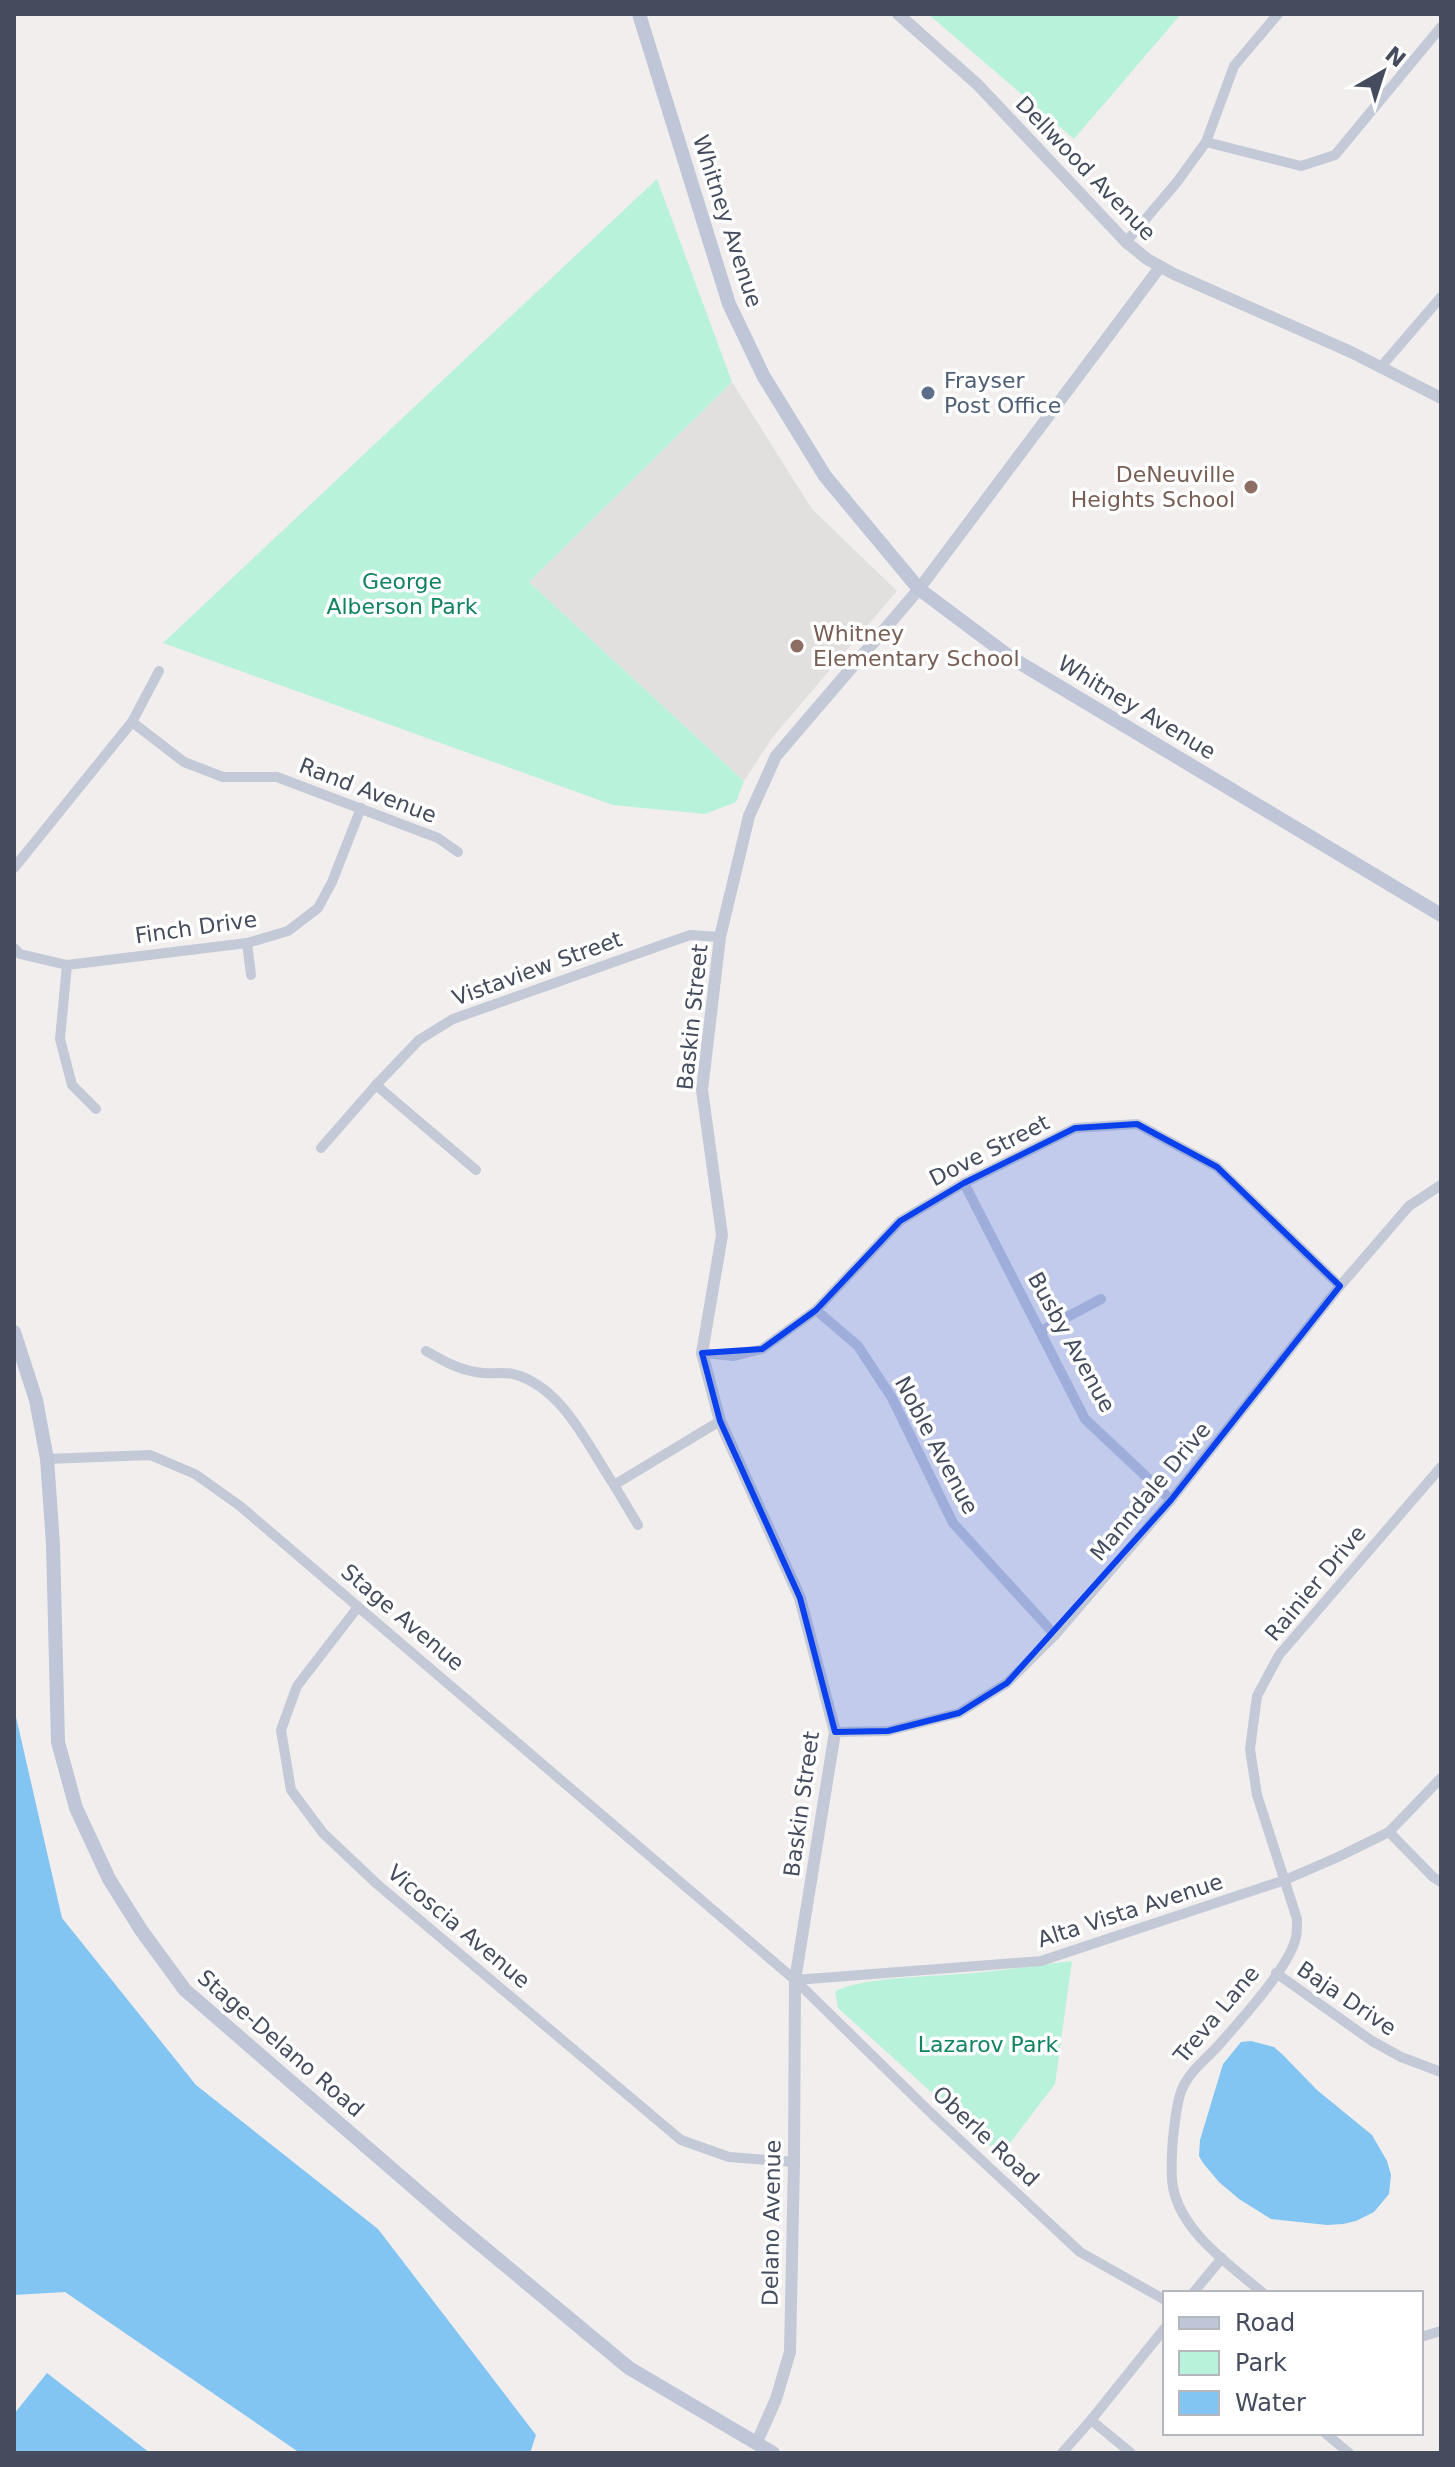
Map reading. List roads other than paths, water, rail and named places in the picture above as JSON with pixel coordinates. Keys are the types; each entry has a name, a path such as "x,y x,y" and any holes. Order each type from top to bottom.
{"main road":[{"name":"Whitney Avenue","path":"639,14 729,304 764,377 825,476 919,589 1010,657 1441,915"},
{"path":"14,1332 36,1400 47,1459"},
{"name":"Stage-Delano Road","path":"47,1459 53,1544 58,1742 76,1808 109,1879 141,1930 185,1990 471,2237 629,2368 757,2442"},
{"path":"757,2442 773,2453"}],"street":[{"name":"Dellwood Avenue","path":"898,14 978,85 1126,242 1160,267 1441,398"},
{"path":"1126,242 1206,142 1234,66 1278,14"},
{"path":"1206,142 1301,166 1335,155 1441,27"},
{"name":"Baskin Street","path":"795,1980 835,1732 800,1598 720,1421 702,1353 722,1235 702,1090 720,937 749,816 776,756 919,589 1160,267"},
{"path":"1380,368 1441,297"},
{"path":"14,868 132,722 159,671"},
{"name":"Rand Avenue","path":"132,722 184,762 223,777 277,777 438,838 458,852"},
{"name":"Finch Drive","path":"14,948 20,954 67,965 247,943 288,931 318,908 332,882 361,808"},
{"name":"Vistaview Street","path":"321,1148 419,1040 453,1019 690,935 720,937"},
{"path":"247,943 251,975"},
{"path":"67,965 60,1039 72,1085 96,1109"},
{"path":"376,1085 476,1170"},
{"name":"Dove Street","path":"702,1353 734,1356 762,1349 816,1310 900,1221 964,1183 1075,1128 1137,1124 1217,1167 1340,1286"},
{"name":"Busby Avenue","path":"964,1183 1085,1419 1171,1500"},
{"name":"Manndale Drive","path":"835,1732 888,1731 959,1713 1007,1683 1055,1635 1171,1500 1340,1286 1409,1206 1441,1185"},
{"path":"1041,1331 1101,1299"},
{"name":"Noble Avenue","path":"816,1310 858,1346 892,1398 953,1523 1055,1635"},
{"path":"426,1351 454,1368 482,1373 512,1373 539,1384 563,1406 638,1525"},
{"path":"614,1485 720,1421"},
{"name":"Stage Avenue","path":"47,1459 150,1455 195,1474 240,1506 795,1980"},
{"name":"Rainier Drive","path":"1285,1880 1257,1795 1250,1749 1257,1696 1279,1655 1441,1467"},
{"name":"Vicoscia Avenue","path":"358,1607 297,1686 281,1730 291,1790 323,1833 377,1884 681,2140 729,2157 794,2162"},
{"name":"Alta Vista Avenue","path":"795,1980 1041,1961 1285,1880 1389,1832 1441,1778"},
{"path":"1389,1832 1441,1882"},
{"name":"Treva Lane","path":"1261,2291 1199,2236 1173,2191 1171,2171 1182,2090 1192,2072 1242,2018 1276,1973 1296,1939 1297,1919 1285,1880"},
{"name":"Baja Drive","path":"1276,1973 1372,2041 1401,2057 1441,2072"},
{"name":"Delano Avenue","path":"757,2442 776,2399 790,2352 795,1980"},
{"name":"Oberle Road","path":"795,1980 1080,2252 1163,2299"},
{"path":"1195,2291 1222,2258"},
{"path":"1062,2453 1163,2330"},
{"path":"1091,2420 1131,2453"},
{"path":"1327,2435 1349,2453"}],"water":[{"path":"14,1708 62,1918 196,2085 378,2229 536,2435 530,2453 300,2453 65,2292 14,2295"},
{"path":"1251,2041 1274,2047 1317,2090 1372,2135 1391,2175 1389,2194 1374,2212 1343,2224 1271,2219 1239,2199 1203,2163 1199,2156 1200,2140 1223,2064 1241,2042"},
{"path":"47,2373 150,2453 14,2453 14,2414"}],"place":[{"name":"Frayser Post Office","path":"928,393"},
{"name":"DeNeuville Heights School","path":"1251,487"},
{"name":"Whitney Elementary School","path":"797,646"}],"park label":[{"name":"George Alberson Park","path":"402,594"},
{"name":"Lazarov Park","path":"988,2044"}]}
